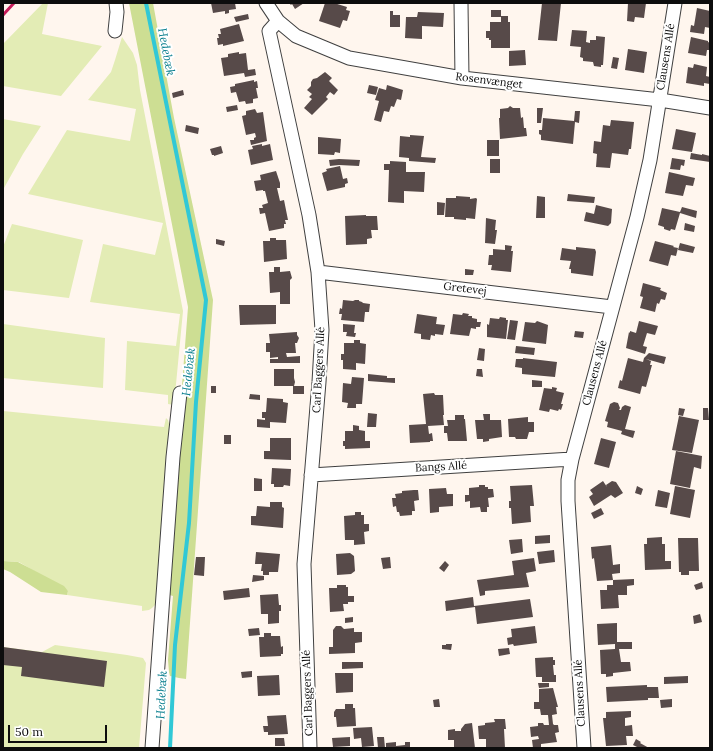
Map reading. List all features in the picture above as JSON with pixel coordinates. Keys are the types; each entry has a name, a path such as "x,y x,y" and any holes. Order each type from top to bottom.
{"street":[{"path":"115,31 118,12 116,3"},
{"path":"266,3 278,21"},
{"path":"461,3 462,78"},
{"name":"Clausens Allé","path":"584,748 568,501 568,480 572,459 612,307 641,203 650,160 675,3"},
{"name":"Rosenvænget","path":"278,21 296,36 349,58 462,78 660,100 710,108"},
{"name":"Carl Baggers Allé","path":"278,21 269,31 309,215 318,272 322,330 320,382 310,475 304,564 310,748"},
{"name":"Gretevej","path":"318,272 612,307"},
{"path":"152,748 172,465 180,393"},
{"name":"Bangs Allé","path":"310,475 572,459"}],"green space":[{"path":"43,3 48,3 42,34 102,46 61,96 3,86 3,44"},
{"path":"129,3 153,3 174,118 213,300 186,679 170,676 169,672 168,660 173,596 166,594 188,307"},
{"path":"122,37 133,53 137,65 140,90 183,311 174,405 168,404 168,395 125,390 127,341 176,346 180,314 90,302 103,244 155,255 163,223 28,194 67,130 130,141 136,109 88,100 111,72"},
{"path":"3,119 41,126 4,188"},
{"path":"12,224 83,240 69,298 3,290 3,247"},
{"path":"3,324 105,338 103,388 3,378"},
{"path":"3,411 164,427 166,418 168,420 171,430 156,604 152,608 142,611 142,606 67,595 68,591 19,562 3,561"},
{"path":"3,561 18,562 64,586 68,591 67,595 41,592 3,569"},
{"path":"55,645 143,658 146,663 139,748 3,748 3,647 42,652"}],"building":[{"path":"211,3 235,3 236,9 229,10 229,13 225,14 225,11 213,13"},
{"path":"289,3 304,3 295,9 292,4 291,5"},
{"path":"325,3 334,3 347,7 346,10 350,11 347,21 343,20 340,28 319,21"},
{"path":"542,3 561,3 557,41 538,40"},
{"path":"628,3 646,3 644,18 635,17 634,22 627,21"},
{"path":"697,8 710,11 710,28 705,27 704,34 690,32 691,25 694,26"},
{"path":"491,10 501,10 501,17 491,17"},
{"path":"390,11 393,11 393,15 400,15 400,27 390,27"},
{"path":"418,12 444,13 443,27 422,26 422,39 405,38 406,17 417,17"},
{"path":"248,14 249,19 236,22 234,17"},
{"path":"501,16 508,16 508,22 510,22 510,48 491,48 491,40 486,38 486,31 490,31 490,22 501,22"},
{"path":"239,24 244,41 223,46 223,44 218,45 217,38 219,38 218,34 221,34 220,29"},
{"path":"572,30 587,31 586,42 590,43 590,40 596,40 596,36 605,37 603,65 601,65 601,67 594,66 593,62 583,61 583,58 580,57 581,47 570,46"},
{"path":"166,31 167,37 160,39 159,32"},
{"path":"691,37 708,41 710,43 710,50 707,50 706,56 688,53"},
{"path":"628,49 647,52 644,73 625,70"},
{"path":"525,50 526,65 509,66 509,51"},
{"path":"239,52 239,54 246,53 248,70 255,69 256,75 245,77 244,73 224,76 221,58 228,57 228,54"},
{"path":"613,57 619,58 617,69 611,68"},
{"path":"694,64 707,67 706,76 710,77 710,84 704,83 704,86 686,83 688,67 693,68"},
{"path":"325,72 332,78 329,81 338,90 334,95 330,92 326,97 328,99 312,115 304,108 312,99 309,97 312,94 307,90 311,86 313,79"},
{"path":"254,80 254,82 257,81 258,88 256,88 258,98 253,99 253,103 246,104 245,101 239,102 236,92 231,93 230,87 235,86 235,84"},
{"path":"369,85 378,87 376,95 367,93"},
{"path":"387,85 403,90 401,100 397,99 394,107 391,106 389,112 384,111 381,122 374,120 379,101 375,100 379,88 386,90"},
{"path":"183,90 184,95 173,98 172,93"},
{"path":"237,105 238,110 227,112 226,107"},
{"path":"510,106 513,108 520,108 521,118 523,117 524,128 526,128 527,136 500,139 500,109 508,108"},
{"path":"537,108 543,108 541,123 537,123"},
{"path":"255,109 257,113 263,112 267,141 251,145 250,140 254,140 256,137 255,133 246,135 242,116 246,115 246,111"},
{"path":"575,111 580,111 579,123 575,122 573,144 541,140 539,130 542,130 543,118 574,121"},
{"path":"611,120 634,122 631,149 629,149 628,155 612,153 610,168 596,167 597,154 593,153 594,141 601,142 603,125 610,126"},
{"path":"186,125 199,128 198,134 185,131"},
{"path":"676,129 696,133 692,152 672,149"},
{"path":"410,135 424,136 421,157 436,158 435,163 409,161 409,158 399,157 400,136 410,137"},
{"path":"318,137 341,139 340,153 335,152 334,155 318,154"},
{"path":"487,140 499,140 499,156 487,156"},
{"path":"262,144 262,146 270,144 273,160 251,165 248,150 253,149 252,146"},
{"path":"221,146 223,153 214,156 212,155 210,149"},
{"path":"691,153 710,156 710,162 690,159"},
{"path":"672,158 685,160 684,166 681,165 680,170 670,169"},
{"path":"490,159 500,159 500,173 490,173"},
{"path":"329,160 360,160 359,166 330,166"},
{"path":"390,161 406,162 406,172 425,172 424,192 404,191 404,203 388,202 389,170 384,170 384,164 390,164"},
{"path":"340,166 343,179 347,178 348,183 345,184 345,187 327,191 322,173 327,171 326,169"},
{"path":"276,171 280,183 280,188 277,188 280,201 284,200 288,220 285,220 286,224 284,224 284,228 269,231 265,213 260,214 259,208 263,208 262,205 268,203 265,191 256,191 254,181 261,180 260,175"},
{"path":"669,172 695,178 693,186 686,185 683,196 665,193"},
{"path":"568,194 595,197 594,203 567,201"},
{"path":"456,196 477,199 475,219 466,218 466,220 454,219 454,217 445,217 446,198 456,198"},
{"path":"537,196 545,197 545,218 536,218"},
{"path":"437,202 445,203 444,215 437,215"},
{"path":"596,205 612,209 611,223 608,226 584,221 586,212 594,214"},
{"path":"682,207 697,211 696,218 680,213 675,230 671,229 670,231 658,225 662,208 680,212"},
{"path":"345,216 377,216 378,230 371,230 372,238 367,239 367,244 346,245"},
{"path":"486,218 496,220 495,230 497,230 495,244 485,243"},
{"path":"685,223 695,226 694,232 684,230"},
{"path":"270,238 276,238 276,240 286,240 287,259 264,262 263,241 270,241"},
{"path":"216,239 225,241 224,246 216,244"},
{"path":"655,241 678,248 676,256 671,255 668,266 649,261"},
{"path":"680,243 695,247 693,253 678,250"},
{"path":"505,245 512,246 511,272 491,270 492,265 488,265 489,255 493,255 493,249 505,250"},
{"path":"576,247 595,249 596,252 593,276 571,273 571,269 569,269 571,261 560,260 562,248 576,250"},
{"path":"274,267 280,267 280,272 290,271 292,278 290,280 290,304 280,304 280,292 270,293 269,272 274,272"},
{"path":"465,269 474,270 473,275 465,275"},
{"path":"643,283 661,288 660,290 667,293 665,300 661,299 659,304 657,303 655,312 640,308 643,297 640,296"},
{"path":"343,300 359,300 363,303 370,304 369,312 365,312 364,322 341,320 342,314 339,314 340,308 342,309"},
{"path":"239,305 276,305 276,324 240,325"},
{"path":"463,313 469,314 468,316 472,316 472,318 477,319 477,322 481,322 480,327 476,327 476,329 471,328 469,336 450,334 453,314 462,315"},
{"path":"417,314 437,317 436,324 445,325 443,335 431,335 430,340 421,339 421,334 414,333"},
{"path":"500,317 508,320 506,339 487,337 487,324 489,325 490,318 499,319"},
{"path":"510,320 518,321 515,340 507,339"},
{"path":"537,321 548,325 546,344 522,341 525,322 535,323"},
{"path":"639,321 658,326 655,335 647,333 643,346 647,347 645,354 626,348 629,332 636,333"},
{"path":"343,324 355,325 355,337 346,336 347,332 343,332"},
{"path":"575,331 584,332 583,338 574,337"},
{"path":"297,332 299,338 297,343 295,343 296,353 286,353 287,357 300,356 300,363 270,363 270,359 278,359 278,357 270,358 270,352 266,352 266,343 270,343 269,334"},
{"path":"354,340 360,340 360,343 366,344 365,364 356,363 356,370 343,369 341,354 344,354 344,343 354,343"},
{"path":"516,346 535,348 534,355 515,353"},
{"path":"479,348 485,349 484,361 477,360"},
{"path":"649,353 666,357 664,364 646,359 651,361 650,365 652,365 646,387 642,386 640,394 618,388 620,380 622,381 628,358 643,362 644,358"},
{"path":"523,358 557,362 555,377 522,374 522,368 515,367 516,359"},
{"path":"274,369 294,369 294,386 304,386 304,394 293,394 293,386 274,386"},
{"path":"477,369 482,369 483,377 476,376"},
{"path":"368,374 395,378 395,383 368,381"},
{"path":"352,377 364,378 362,404 356,404 356,408 347,408 348,403 342,402 343,383 351,384"},
{"path":"532,380 542,381 542,387 532,387"},
{"path":"211,386 216,386 216,393 211,393"},
{"path":"552,387 557,388 556,391 564,393 561,410 559,409 558,411 550,409 549,412 539,410 544,388 552,389"},
{"path":"434,393 435,395 443,395 444,425 428,426 429,434 432,433 433,441 410,443 409,425 426,424 423,394"},
{"path":"250,394 260,395 260,400 249,399"},
{"path":"267,398 283,399 283,402 288,403 286,423 270,422 270,428 257,427 257,419 265,420 265,418 262,418 262,412 266,412"},
{"path":"614,402 618,403 620,408 619,410 621,410 625,405 631,407 625,429 635,431 633,438 621,434 622,431 607,427 608,422 605,421 610,404"},
{"path":"679,408 685,409 683,416 678,415"},
{"path":"703,408 708,408 709,420 703,420"},
{"path":"368,413 377,414 376,427 367,427"},
{"path":"483,414 490,414 490,420 501,420 502,437 489,439 489,441 483,442 483,439 477,439 475,420 484,420"},
{"path":"455,415 464,415 467,441 448,441 447,433 444,433 444,426 448,426 447,420 455,420"},
{"path":"679,416 699,420 692,453 672,450"},
{"path":"528,417 528,422 534,422 534,432 529,432 527,439 516,439 515,437 509,437 508,419"},
{"path":"353,425 359,426 359,430 365,431 365,441 370,441 370,448 345,449 345,446 343,446 343,441 345,441 345,431 353,431"},
{"path":"224,435 231,435 231,444 224,444"},
{"path":"270,438 291,438 291,460 264,459 264,451 270,451"},
{"path":"601,438 616,442 609,468 594,464"},
{"path":"676,451 702,456 701,469 694,467 690,488 670,484"},
{"path":"272,468 291,469 290,486 284,485 283,487 274,487 274,484 271,484"},
{"path":"254,478 262,479 262,491 254,491"},
{"path":"603,481 607,487 606,485 612,481 616,482 623,493 615,498 611,495 594,506 589,497 593,494 590,490"},
{"path":"479,485 485,485 488,489 493,489 494,497 488,498 489,507 487,507 487,512 481,512 480,507 470,508 470,501 465,502 465,495 469,495 469,488 479,487"},
{"path":"532,485 534,506 530,506 531,522 512,524 511,508 509,508 509,501 511,501 510,486"},
{"path":"637,486 643,489 641,495 635,493"},
{"path":"675,486 695,490 690,518 670,514"},
{"path":"446,488 447,494 453,494 453,506 439,507 439,512 430,513 429,489"},
{"path":"418,490 419,500 414,501 415,511 412,511 412,515 400,516 399,512 397,512 396,506 393,507 392,498 396,498 395,494 402,493 402,491"},
{"path":"658,490 670,493 667,508 655,506"},
{"path":"270,502 282,502 282,507 284,508 283,528 251,525 251,516 256,516 257,506 270,507"},
{"path":"601,508 604,514 594,519 591,513"},
{"path":"355,512 361,512 361,515 364,515 364,524 369,524 369,531 364,532 365,544 354,545 354,540 345,540 344,516 355,515"},
{"path":"550,535 550,543 535,544 535,536"},
{"path":"662,537 662,544 665,544 665,561 671,561 671,569 645,570 644,544 647,544 647,538"},
{"path":"678,538 698,538 699,571 689,571 689,575 681,575 681,572 679,572"},
{"path":"522,539 523,552 511,554 509,540"},
{"path":"611,545 613,565 620,564 620,573 612,574 613,580 597,581 591,547"},
{"path":"554,550 555,562 539,564 537,552"},
{"path":"256,552 280,554 278,572 269,572 269,575 263,575 263,571 261,571 262,564 255,564"},
{"path":"350,553 354,556 355,571 351,574 337,575 336,554"},
{"path":"196,557 205,557 204,576 194,575"},
{"path":"390,557 391,568 383,569 381,558"},
{"path":"534,558 536,571 526,573 529,587 485,591 485,595 480,596 477,580 514,575 512,561"},
{"path":"445,561 449,565 444,572 439,568"},
{"path":"253,575 264,576 264,580 252,582"},
{"path":"634,579 634,585 627,586 627,595 618,595 619,608 601,609 600,590 607,590 607,585 613,585 613,580"},
{"path":"702,582 703,588 696,590 694,585"},
{"path":"337,585 346,585 346,587 348,587 348,596 354,596 354,602 343,604 344,611 330,612 329,588 337,588"},
{"path":"249,588 250,597 224,600 223,591"},
{"path":"278,594 279,605 281,605 281,611 279,611 279,623 268,624 268,614 261,614 260,595"},
{"path":"473,597 474,606 530,599 533,617 477,624 475,607 446,611 445,601"},
{"path":"700,614 702,622 694,624 693,616"},
{"path":"353,617 353,622 345,623 345,618"},
{"path":"617,623 617,642 632,642 632,649 619,649 621,662 630,662 631,671 613,673 613,676 606,677 606,674 601,674 600,650 615,649 615,644 598,645 597,624"},
{"path":"336,626 341,626 344,629 354,628 354,632 362,632 362,642 355,643 355,653 329,654 329,647 333,647 333,630"},
{"path":"535,626 537,643 514,646 513,644 508,645 507,638 512,637 511,629"},
{"path":"259,628 260,635 249,636 248,629"},
{"path":"264,633 271,633 271,636 280,636 281,647 283,646 283,654 281,654 281,656 260,657 259,637 264,637"},
{"path":"452,644 451,650 442,649 442,645"},
{"path":"3,647 107,661 104,687 21,676 22,667 3,665"},
{"path":"509,648 510,654 499,656 498,649"},
{"path":"553,657 553,660 555,660 555,665 553,665 554,675 556,675 556,682 542,682 542,677 536,677 535,658"},
{"path":"342,662 363,662 363,668 342,669"},
{"path":"252,671 252,677 242,678 241,672"},
{"path":"335,673 353,673 353,692 336,693"},
{"path":"279,675 280,695 258,696 257,676"},
{"path":"688,676 688,683 664,684 664,677"},
{"path":"538,683 549,683 549,687 539,688"},
{"path":"647,685 647,687 658,687 659,698 607,702 606,687"},
{"path":"553,688 558,707 556,707 557,714 552,715 553,724 558,725 559,732 555,733 557,742 541,744 541,748 533,748 532,740 539,739 538,736 531,737 530,727 538,726 538,723 549,725 548,715 541,715 540,709 534,709 534,702 539,702 539,689"},
{"path":"439,699 440,707 434,707 433,700"},
{"path":"672,699 672,707 661,708 660,700"},
{"path":"345,704 353,704 353,708 355,708 356,726 337,727 334,712 336,709 345,709"},
{"path":"631,711 631,717 625,718 625,726 632,725 633,736 626,736 627,745 606,746 603,718 606,718 606,712"},
{"path":"286,715 288,734 268,735 268,732 264,732 263,726 268,726 267,716"},
{"path":"494,719 505,719 505,748 486,748 486,739 479,739 478,726 485,725 485,723 495,722"},
{"path":"472,723 475,748 454,748 454,740 448,740 448,730 455,729 455,731 461,731 465,724"},
{"path":"372,727 374,746 362,747 361,738 354,739 353,728"},
{"path":"350,737 350,746 333,747 332,738"},
{"path":"377,737 384,737 385,748 378,748"},
{"path":"275,738 284,738 285,746 275,746"},
{"path":"636,739 649,748 636,748 637,747 633,745"},
{"path":"396,742 396,746 405,745 405,742 410,742 410,748 386,748 386,743"}],"waterway":[{"name":"Hedebæk","path":"146,3 206,300 196,402 189,523 175,645 170,748"}],"railway":[{"path":"3,15 14,3"}]}
